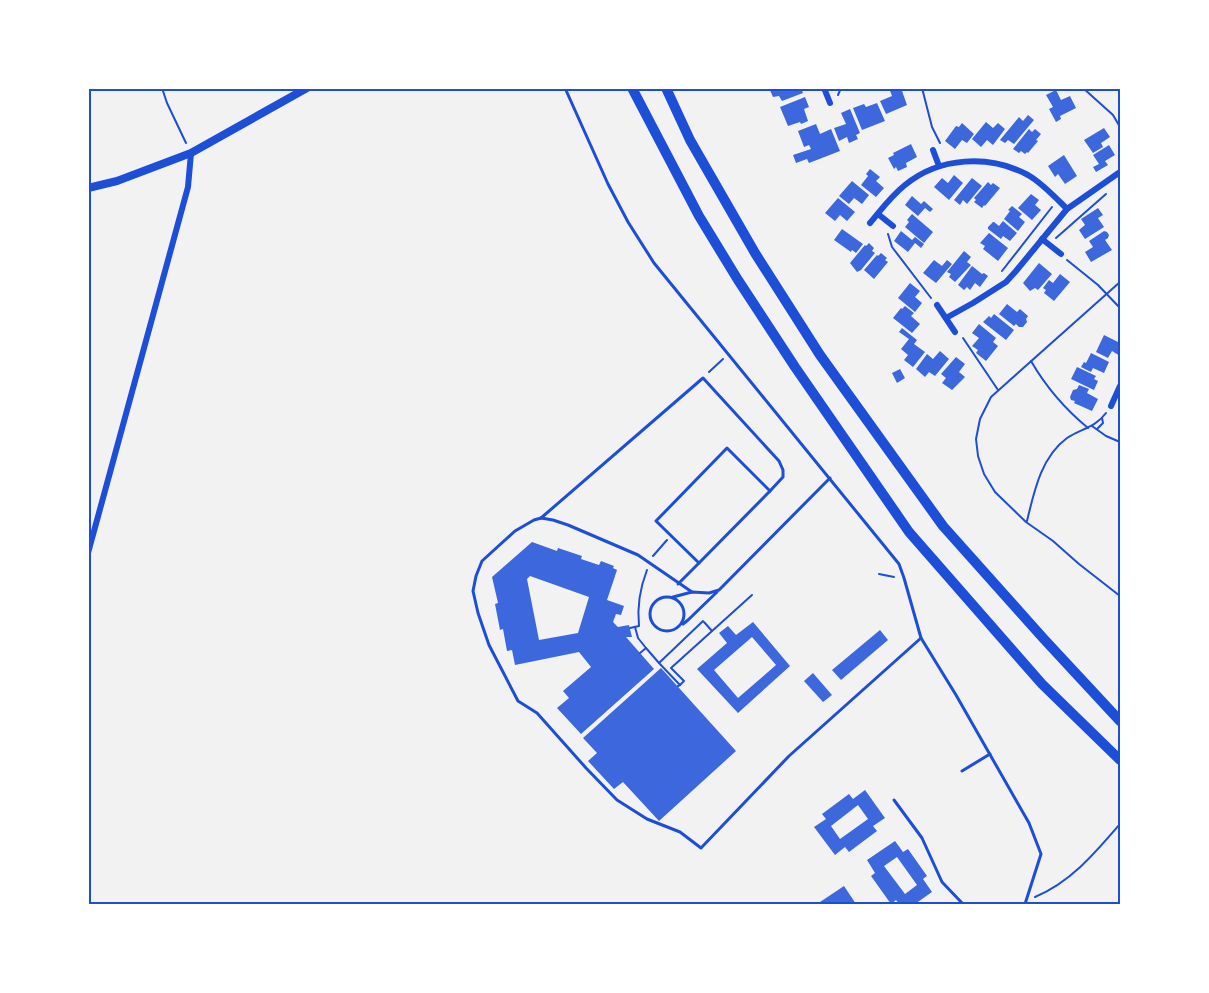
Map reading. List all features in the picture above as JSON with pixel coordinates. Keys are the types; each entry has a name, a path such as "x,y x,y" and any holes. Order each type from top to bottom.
{"highway":[{"path":"632,88 699,216 738,280 909,532 1042,684 1120,760"},
{"path":"666,88 690,140 755,253 833,374 943,526 1120,721"}],"street":[{"path":"88,188 117,182 191,153 307,88"},
{"path":"824,88 830,103"},
{"path":"933,150 939,166"},
{"path":"88,552 188,188 191,153"},
{"path":"870,223 906,184 939,166 955,162 971,161 1003,166 1029,176 1066,209"},
{"path":"946,318 1006,282 1066,209 1120,172"},
{"path":"878,214 893,226"},
{"path":"1042,239 1061,254"},
{"path":"936,305 955,332"},
{"path":"1111,405 1120,390"}],"lane":[{"path":"565,88 608,184 628,222 654,263 899,564 921,638 1029,823 1041,854 1026,902 1020,904"},
{"path":"678,584 783,477 779,461 703,378 541,518 515,531 494,549 482,561 473,591 489,645 518,701 537,714 617,800 647,819 680,832 701,848 789,756 921,638"},
{"path":"699,563 656,521 727,448 770,491"},
{"path":"719,591 692,592 673,597 662,597 653,603 649,614 650,619 662,631 679,627 688,620 719,591 830,478"},
{"path":"541,518 568,525 638,555 692,592"},
{"path":"673,597 678,600 684,610 679,627"},
{"path":"962,771 990,754"},
{"path":"894,800 922,838 942,882 963,904"}],"path":[{"path":"162,88 191,153"},
{"path":"922,88 932,126 941,146 933,150"},
{"path":"1083,88 1113,115 1120,127"},
{"path":"1049,245 1111,190"},
{"path":"1000,273 1058,200"},
{"path":"893,226 887,233 892,247 936,305"},
{"path":"1061,254 1098,285 1120,308"},
{"path":"1120,282 991,397 980,419 976,439 978,456 984,474 995,492 1026,522 1120,596"},
{"path":"955,332 958,330 998,390"},
{"path":"703,378 728,354"},
{"path":"1031,361 1039,375 1061,402 1090,427 1120,441"},
{"path":"1026,522 1036,484 1046,463 1058,446 1102,418 1111,405"},
{"path":"1096,429 1103,423 1102,418"},
{"path":"630,628 639,626 639,600 650,564 659,548 671,536"},
{"path":"879,574 904,578"},
{"path":"635,627 638,638 679,686 684,681 671,668 752,595"},
{"path":"659,663 703,621 712,631"},
{"path":"640,653 646,648"},
{"path":"1026,902 1069,878 1120,824"}],"building":[{"path":"769,88 801,88 803,93 782,101 779,96 773,97"},
{"path":"889,88 901,88 907,105 886,114 880,101 892,96"},
{"path":"1056,90 1061,100 1070,96 1076,108 1060,116 1061,119 1056,122 1049,109 1053,107 1046,95"},
{"path":"805,97 809,107 804,109 808,121 788,126 780,107"},
{"path":"877,103 885,121 862,130 853,108"},
{"path":"850,109 860,133 856,135 858,139 849,143 847,137 839,141 834,128 846,124 841,113"},
{"path":"1028,115 1034,120 1014,144 1008,140 1005,143 1000,140 1019,117 1023,121"},
{"path":"986,122 993,128 998,123 1005,129 993,145 987,140 981,147 972,139"},
{"path":"962,123 974,134 967,143 962,140 955,149 945,141 956,126 959,127"},
{"path":"816,124 820,134 831,129 840,151 809,163 807,159 796,163 793,155 811,149 809,145 804,147 798,131"},
{"path":"1104,128 1110,137 1101,143 1103,147 1093,153 1084,140"},
{"path":"1029,129 1032,132 1035,129 1041,134 1028,153 1021,151 1019,153 1013,149"},
{"path":"911,144 917,157 906,163 907,167 898,171 896,167 894,169 888,158"},
{"path":"1109,145 1115,155 1105,161 1108,165 1096,172 1093,167 1099,164 1093,155"},
{"path":"1064,155 1077,176 1065,184 1058,174 1055,177 1048,166"},
{"path":"870,169 880,177 876,181 884,188 876,197 861,185"},
{"path":"954,175 963,183 949,200 934,187 942,178 948,183"},
{"path":"972,178 982,186 967,204 963,200 960,205 954,200"},
{"path":"852,181 869,195 862,204 854,198 849,204 839,196"},
{"path":"988,182 1000,188 982,208 974,202 976,200 974,198"},
{"path":"1031,194 1039,200 1035,205 1041,210 1032,220 1018,208"},
{"path":"912,196 921,204 924,201 933,209 930,212 925,208 918,216 905,205"},
{"path":"838,198 855,212 847,221 840,215 835,221 825,213"},
{"path":"1012,206 1022,214 1019,217 1025,222 1018,231 1004,219"},
{"path":"1098,208 1103,215 1098,218 1104,227 1085,239 1079,230 1085,225 1081,219"},
{"path":"912,214 933,232 924,243 905,227"},
{"path":"1003,221 1017,233 1010,241 1003,236 1001,239 988,229 993,222 999,226"},
{"path":"842,229 863,244 856,253 834,240"},
{"path":"901,231 912,240 915,237 924,244 921,248 915,243 908,252 894,241"},
{"path":"1104,231 1109,235 1105,240 1112,250 1091,262 1085,252 1093,247 1089,241"},
{"path":"989,233 1008,248 998,261 983,249 985,246 980,243"},
{"path":"869,243 875,253 857,272 850,263"},
{"path":"964,251 971,257 967,262 971,265 955,282 949,277 951,274 947,272"},
{"path":"881,253 888,262 874,279 864,270"},
{"path":"934,260 942,266 947,260 952,264 936,283 923,273"},
{"path":"1039,263 1052,274 1038,290 1035,288 1030,291 1023,283"},
{"path":"972,266 988,276 980,287 975,283 970,290 967,287 964,290 958,285"},
{"path":"1060,274 1070,282 1054,301 1044,293 1046,290 1043,288 1049,280 1053,283"},
{"path":"910,283 920,291 915,297 922,303 915,312 898,298"},
{"path":"1007,304 1017,312 1020,309 1028,316 1023,327 1016,324 1014,326 999,314"},
{"path":"905,306 914,313 911,316 920,324 912,333 893,318"},
{"path":"994,314 1014,330 1006,340 983,322"},
{"path":"979,324 996,338 993,342 998,346 986,361 976,353 978,350 972,346 979,338 972,333"},
{"path":"902,328 917,340 914,344 925,352 913,367 904,360 908,355 901,349 909,339 899,332"},
{"path":"1104,335 1120,343 1120,356 1112,351 1108,358 1096,352"},
{"path":"940,351 949,359 935,376 929,372 925,377 916,369 927,354 933,359"},
{"path":"1091,353 1109,362 1104,373 1093,368 1091,372 1081,367"},
{"path":"956,357 965,364 959,372 965,377 952,390 942,383 946,378 941,374"},
{"path":"1077,367 1096,376 1094,379 1098,381 1094,390 1071,379"},
{"path":"900,369 905,378 897,383 892,373"},
{"path":"1079,385 1089,389 1087,393 1098,399 1092,411 1071,400 1073,390"},
{"path":"532,542 557,551 558,548 582,556 581,559 599,565 601,561 614,566 613,568 617,570 607,600 624,606 621,615 616,614 613,622 618,627 629,625 632,637 626,637 654,669 581,734 557,708 569,698 563,691 591,667 579,652 515,665 512,650 507,651 503,629 500,630 495,604 498,603 492,577","holes":["530,576 589,597 578,633 539,640 527,579"]},
{"path":"753,622 790,666 738,713 697,669 727,643 719,633 728,626 736,635","holes":["752,637 776,665 738,698 714,670"]},
{"path":"880,630 888,640 841,680 832,670"},
{"path":"661,668 736,751 659,821 623,782 614,789 588,761 597,753 583,738"},
{"path":"813,673 832,695 823,702 804,681"},
{"path":"865,790 885,818 873,826 877,831 849,852 845,847 835,855 814,827 826,819 822,814 849,794 853,799","holes":["858,805 868,819 840,839 831,826"]},
{"path":"895,841 903,852 908,849 927,876 923,879 932,892 915,904 899,904 896,900 891,904 871,876 875,873 867,860","holes":["897,857 917,885 905,894 884,866"]},
{"path":"844,886 856,904 817,904"}]}
